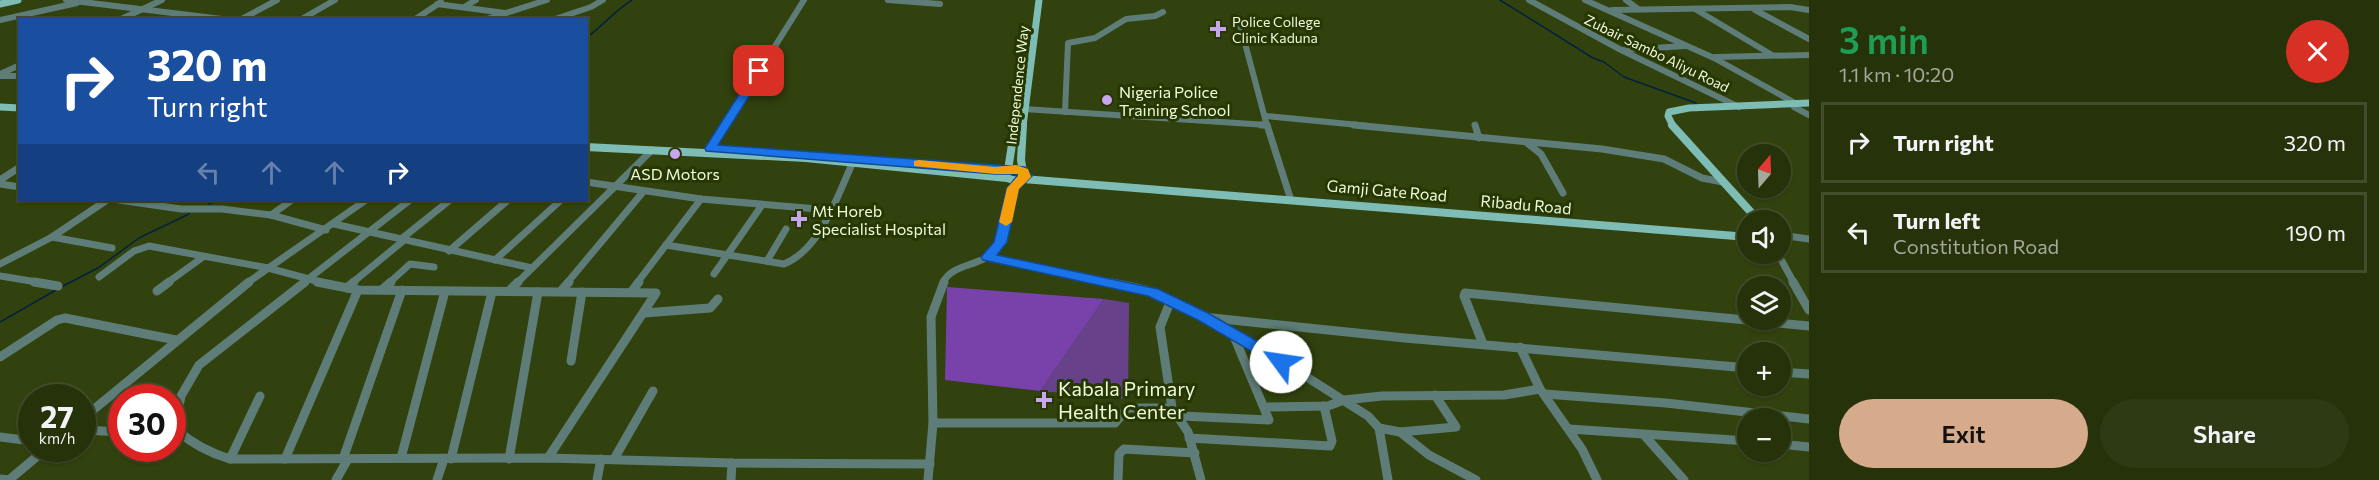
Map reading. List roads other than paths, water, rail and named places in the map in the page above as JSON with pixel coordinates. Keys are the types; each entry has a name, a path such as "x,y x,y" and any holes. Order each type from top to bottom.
{"main road":[{"path":"0,3 9,0"},
{"path":"0,3 18,0"},
{"name":"Independence Way","path":"1009,177 1033,0"},
{"name":"Independence Way","path":"1023,176 1021,160 1024,109 1039,0"},
{"path":"1749,210 1672,125 1668,116 1672,110 1680,108 1809,104"},
{"path":"1740,107 1684,111 1676,116 1676,119 1756,210"},
{"path":"0,109 18,110"},
{"path":"588,145 711,148 1009,177"},
{"path":"588,145 852,162 1009,177 1023,176"},
{"name":"Ribadu Road","path":"1023,176 1051,181 1737,234"},
{"name":"Gamji Gate Road","path":"1023,176 1351,203"}],"street":[{"path":"66,0 214,18"},
{"path":"123,18 162,0"},
{"path":"243,18 274,0"},
{"path":"304,18 335,0"},
{"path":"417,18 444,0"},
{"path":"464,7 476,0"},
{"path":"491,18 547,0"},
{"path":"558,18 591,7 603,0"},
{"path":"711,148 804,0"},
{"path":"888,0 940,4"},
{"name":"Zubair Sambo Aliyu Road","path":"1528,0 1621,50 1740,107"},
{"path":"1585,0 1714,57 1809,115"},
{"path":"1626,0 1638,9"},
{"path":"0,20 82,3"},
{"path":"437,4 505,14"},
{"path":"1610,10 1790,7 1809,10"},
{"path":"1694,9 1773,56"},
{"path":"1754,9 1809,39"},
{"path":"1065,112 1068,43 1095,38 1129,18 1155,16 1163,12"},
{"path":"11,17 18,18"},
{"path":"1238,17 1267,125 1290,197"},
{"path":"1621,50 1687,46"},
{"path":"1714,57 1809,55"},
{"path":"0,75 18,66"},
{"path":"0,75 18,76"},
{"path":"1024,109 1267,125"},
{"path":"1266,116 1654,156 1702,178 1723,182"},
{"path":"1475,124 1479,138"},
{"path":"1526,142 1540,154 1563,193"},
{"path":"509,291 652,150"},
{"path":"1540,154 1549,154"},
{"path":"666,245 784,264 794,261 809,244 830,210 852,162"},
{"path":"0,182 18,168"},
{"path":"928,480 933,423 931,317 949,274 988,257 1000,242 1009,177 1023,176"},
{"path":"0,182 18,186"},
{"path":"588,182 701,199 830,210"},
{"path":"561,291 644,192"},
{"path":"631,292 701,199"},
{"path":"0,264 52,237 106,201"},
{"path":"126,201 181,209 222,209 271,215 326,230"},
{"path":"271,215 291,201"},
{"path":"96,407 176,340 268,268 326,230 365,201"},
{"path":"186,385 199,365 409,201"},
{"path":"347,288 449,201"},
{"path":"449,251 507,201"},
{"path":"495,260 560,201"},
{"path":"714,274 762,205"},
{"path":"334,224 532,268"},
{"path":"767,261 786,229"},
{"path":"52,237 112,248"},
{"path":"1791,237 1809,239"},
{"path":"99,277 142,247 268,268 307,280 358,290 656,293 548,458"},
{"path":"157,291 203,257"},
{"path":"988,257 1138,287 1171,300 1233,333 1368,416 1379,428 1388,480"},
{"path":"383,289 410,264 434,267"},
{"path":"1784,264 1809,310"},
{"path":"0,276 58,286"},
{"path":"285,459 358,290"},
{"path":"336,480 346,459 402,290"},
{"path":"401,458 445,291"},
{"path":"437,480 448,459 492,292"},
{"path":"509,459 538,292"},
{"path":"571,361 582,292"},
{"path":"1483,344 1464,296 1470,292 1809,326"},
{"path":"644,313 710,308 718,299"},
{"path":"1171,300 1160,327 1172,408 1181,417 1195,453 1202,480"},
{"path":"1203,317 1737,367"},
{"path":"0,357 57,320 64,318 176,340"},
{"path":"1181,417 1266,421 1269,417 1233,333"},
{"path":"1520,347 1543,392 1569,429 1597,480"},
{"path":"1791,373 1809,374"},
{"path":"614,459 653,391"},
{"path":"1265,407 1324,406 1344,400 1435,395 1504,395 1543,392 1809,419"},
{"path":"1379,428 1400,432 1456,427 1435,395"},
{"path":"230,459 260,396"},
{"path":"1189,438 1330,446 1332,441 1324,406"},
{"path":"933,423 1115,423 1128,408 1172,408"},
{"path":"1569,429 1579,432 1737,440"},
{"path":"1400,432 1423,451 1476,480"},
{"path":"1644,435 1684,480"},
{"path":"0,437 18,439"},
{"path":"186,439 208,452 230,459 548,458 732,463 930,464"},
{"path":"1791,445 1809,447"},
{"path":"1118,480 1119,454 1124,449 1195,453"},
{"path":"597,480 601,459"},
{"path":"0,479 9,480 30,462"},
{"path":"730,480 732,463"}],"waterway":[{"path":"588,36 632,0"},
{"path":"1500,0 1593,58 1604,62 1624,77 1696,103"},
{"path":"209,204 216,201"},
{"path":"63,286 98,268 139,238 189,214"},
{"path":"0,322 56,290"}],"place":[{"name":"Police College Clinic Kaduna","path":"1218,29"},
{"name":"Nigeria Police Training School","path":"1107,100"},
{"name":"ASD Motors","path":"675,154"},
{"name":"Mt Horeb Specialist Hospital","path":"799,219"},
{"name":"Kabala Primary Health Center","path":"1044,400"}]}
